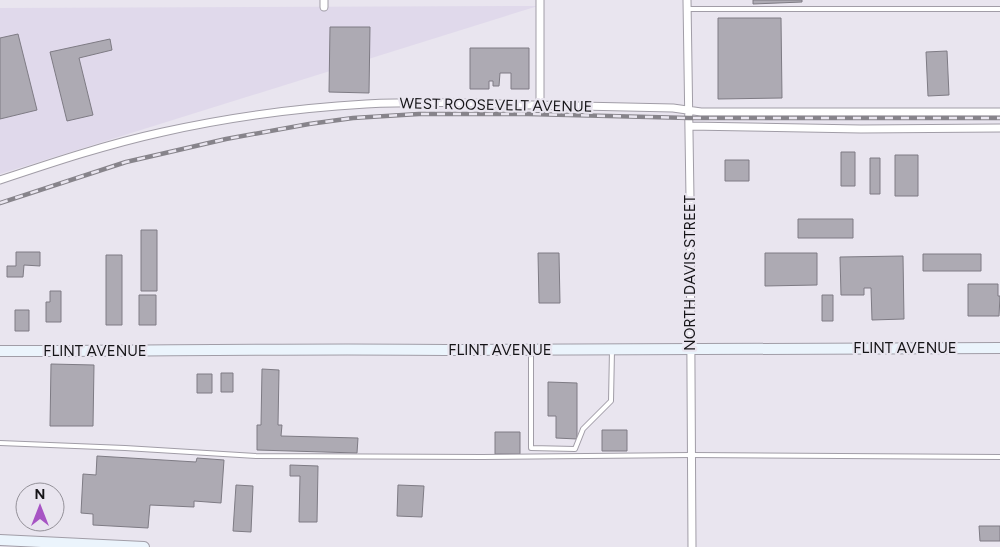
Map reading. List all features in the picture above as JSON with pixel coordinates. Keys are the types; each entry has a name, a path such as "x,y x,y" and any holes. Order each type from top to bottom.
{"street":[{"path":"540,0 540,105"},
{"name":"NORTH DAVIS STREET","path":"687,0 692,547"},
{"name":"WEST ROOSEVELT AVENUE","path":"0,180 86,152 142,137 215,122 272,113 406,102 673,108 701,112 1000,112"},
{"path":"689,126 1000,128"},
{"name":"FLINT AVENUE","path":"0,351 1000,348"},
{"path":"0,540 144,547"}],"lane":[{"path":"687,9 1000,9"},
{"path":"531,350 531,448 575,450 583,429 611,402 612,349"},
{"path":"0,443 256,456 482,458 691,455 1000,457"}],"shaded area":[{"path":"538,6 0,174 0,8"}],"building":[{"path":"753,0 802,0 802,2 753,4"},
{"path":"718,18 781,18 782,98 718,99"},
{"path":"330,27 370,27 369,93 329,92"},
{"path":"18,34 37,110 0,119 0,38"},
{"path":"110,39 112,50 79,58 93,115 67,121 50,52"},
{"path":"470,48 529,48 529,89 511,89 511,73 500,73 499,86 493,86 493,81 489,81 489,89 470,89"},
{"path":"947,51 949,95 928,96 926,52"},
{"path":"841,152 855,152 855,186 841,186"},
{"path":"895,155 918,155 918,196 895,196"},
{"path":"870,158 880,158 880,194 870,194"},
{"path":"725,160 749,160 749,181 725,181"},
{"path":"798,219 853,219 853,238 798,238"},
{"path":"141,230 157,230 157,291 141,291"},
{"path":"16,252 40,252 40,266 24,265 23,277 7,277 7,266 16,266"},
{"path":"538,253 559,253 560,303 539,303"},
{"path":"765,253 817,253 817,285 765,286"},
{"path":"923,254 981,254 981,271 923,271"},
{"path":"106,255 122,255 122,325 106,325"},
{"path":"903,256 904,319 872,320 871,288 864,288 864,295 841,295 840,257"},
{"path":"968,284 998,284 998,296 1000,296 999,316 968,316"},
{"path":"50,291 61,291 61,322 46,322 46,302 50,302"},
{"path":"139,295 156,295 156,325 139,325"},
{"path":"822,295 833,295 833,321 822,321"},
{"path":"15,310 29,310 29,331 15,331"},
{"path":"51,364 94,365 93,426 50,426"},
{"path":"262,369 279,370 278,425 282,425 281,436 358,438 357,453 257,450 257,425 261,425"},
{"path":"221,373 233,373 233,392 221,392"},
{"path":"197,374 212,374 212,393 197,393"},
{"path":"548,382 577,383 577,439 556,438 556,416 548,416"},
{"path":"602,430 627,430 627,451 602,451"},
{"path":"495,432 520,432 520,454 495,454"},
{"path":"97,456 196,462 197,458 224,460 221,503 194,501 194,507 150,505 148,528 93,525 93,514 81,513 83,474 96,475"},
{"path":"290,465 318,466 317,522 299,522 300,476 290,476"},
{"path":"236,485 253,486 251,532 233,531"},
{"path":"398,485 424,486 422,517 397,516"},
{"path":"979,526 1000,526 1000,541 980,541"}],"railway":[{"path":"0,203 126,162 226,139 353,118 419,114 528,114 689,118 1000,118"}]}
